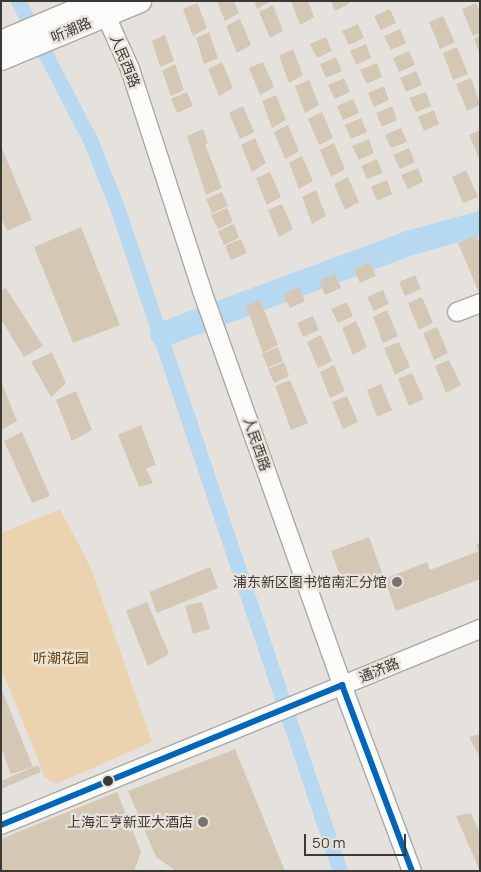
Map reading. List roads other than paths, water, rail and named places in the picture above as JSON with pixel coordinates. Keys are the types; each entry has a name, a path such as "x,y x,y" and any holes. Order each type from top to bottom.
{"main road":[{"name":"听潮路","path":"44,33 67,7 140,1"},
{"name":"听潮路","path":"1,59 14,42 44,33 101,4"}],"street":[{"name":"人民西路","path":"101,4 130,70 202,292 342,685 412,871"},
{"path":"457,312 480,302"},
{"name":"通济路","path":"1,826 480,629"}],"waterway":[{"path":"18,1 91,142 118,210 340,871"},
{"path":"162,334 411,242 480,223"}],"place":[{"name":"浦东新区图书馆南汇分馆","path":"397,582"},
{"name":"上海汇亨新亚大酒店","path":"203,822"}],"park label":[{"name":"听潮花园","path":"61,658"}]}
